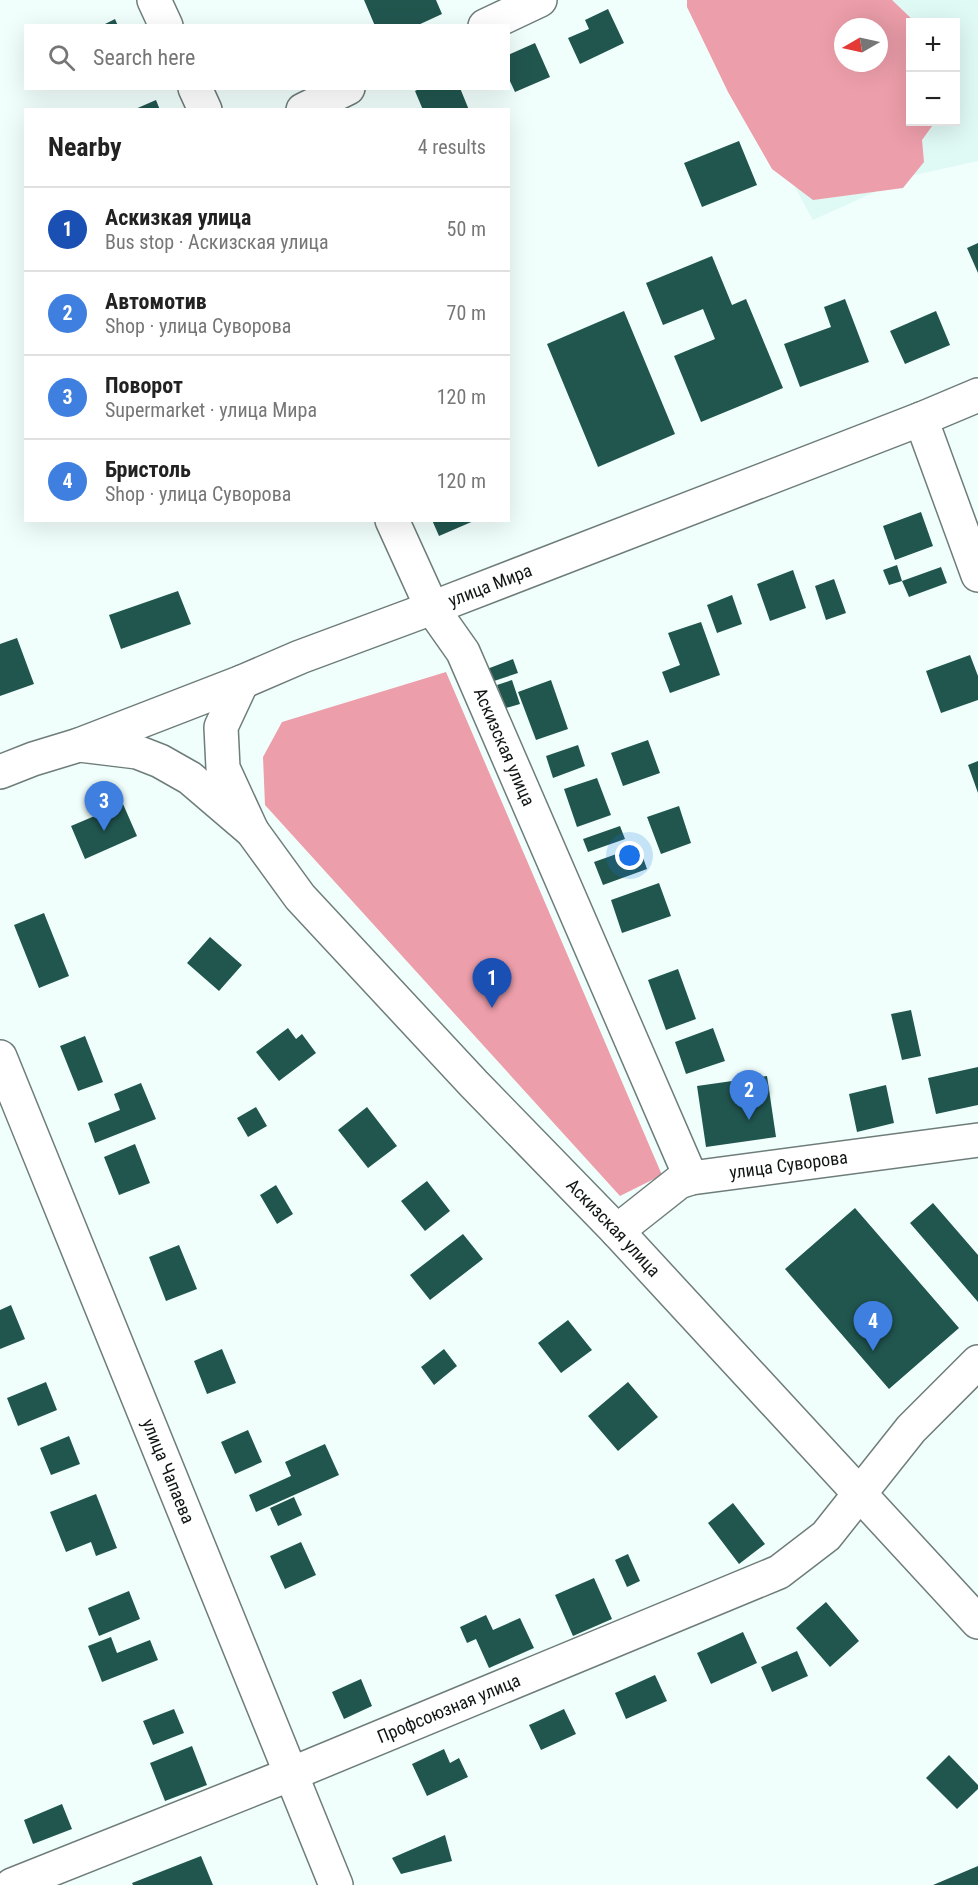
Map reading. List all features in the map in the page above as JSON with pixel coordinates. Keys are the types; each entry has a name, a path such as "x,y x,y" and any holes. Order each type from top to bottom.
{"street":[{"path":"154,0 165,24"},
{"path":"489,24 540,0"},
{"path":"196,90 204,108"},
{"path":"307,108 344,90"},
{"name":"улица Мира","path":"0,772 79,745 300,657 432,608 978,395"},
{"path":"921,419 978,575"},
{"name":"Аскизская улица","path":"393,522 432,608 463,652 691,1178"},
{"path":"242,682 221,727 223,758 224,768 252,831"},
{"path":"79,745 137,752 160,761 190,778 252,831"},
{"name":"Аскизская улица","path":"252,831 300,897 474,1084 617,1231 978,1622"},
{"name":"улица Чапаева","path":"0,1057 336,1885"},
{"name":"улица Суворова","path":"617,1231 679,1182 691,1178 978,1140"},
{"path":"860,1493 911,1429 978,1362"},
{"name":"Профсоюзная улица","path":"12,1885 291,1774 779,1572 826,1536 860,1493"}],"shaded area":[{"path":"687,0 892,0 911,18 906,18 906,126 932,126 922,140 924,162 903,188 813,200 772,169 728,92 687,7"},
{"path":"692,0 978,0 978,161 910,176 813,220"},
{"path":"446,672 662,1175 620,1196 265,805 263,757 282,722"}],"building":[{"path":"364,0 436,0 442,14 420,24 374,24"},
{"path":"608,9 624,43 580,64 568,38 589,29 585,20"},
{"path":"115,19 117,24 105,24"},
{"path":"535,43 550,77 515,92 510,81 510,54"},
{"path":"461,90 468,108 422,108 415,91"},
{"path":"156,100 159,108 138,108"},
{"path":"739,141 757,185 702,207 684,163"},
{"path":"978,243 978,273 967,248"},
{"path":"712,256 732,305 746,299 783,388 701,422 674,356 715,339 703,309 663,325 646,283"},
{"path":"845,299 869,362 800,387 784,344 831,327 824,307"},
{"path":"624,311 675,434 598,467 547,344"},
{"path":"936,311 950,345 905,364 890,331"},
{"path":"921,512 933,546 895,560 883,526"},
{"path":"433,522 471,522 439,536"},
{"path":"897,565 902,581 889,585 883,570"},
{"path":"941,567 947,583 909,597 902,581"},
{"path":"793,570 806,608 770,621 757,584"},
{"path":"834,579 846,613 826,620 815,586"},
{"path":"178,591 191,624 121,649 109,615"},
{"path":"732,595 742,624 717,633 707,605"},
{"path":"701,622 720,675 670,693 662,672 680,665 668,633"},
{"path":"17,638 34,684 0,696 0,644"},
{"path":"970,655 978,676 978,700 941,713 926,671"},
{"path":"513,659 518,673 491,682 487,669"},
{"path":"512,680 520,704 506,708 497,685"},
{"path":"551,680 568,729 536,740 518,692"},
{"path":"648,740 660,773 623,786 611,753"},
{"path":"578,745 585,766 553,778 546,756"},
{"path":"978,761 978,793 968,765"},
{"path":"597,778 611,815 577,827 564,789"},
{"path":"123,804 137,836 85,859 71,826"},
{"path":"679,806 691,843 661,854 647,817"},
{"path":"620,826 625,839 588,852 583,839"},
{"path":"639,846 647,869 603,885 594,862"},
{"path":"659,883 671,916 622,933 611,900"},
{"path":"44,913 69,976 39,988 14,925"},
{"path":"210,937 242,965 219,991 187,963"},
{"path":"678,969 696,1019 666,1030 648,980"},
{"path":"911,1010 921,1056 902,1060 891,1014"},
{"path":"288,1028 296,1039 302,1034 316,1053 279,1081 256,1052"},
{"path":"713,1028 725,1061 686,1074 675,1042"},
{"path":"85,1036 103,1082 78,1091 60,1046"},
{"path":"978,1067 978,1105 936,1114 928,1078"},
{"path":"767,1076 776,1137 706,1147 697,1086"},
{"path":"141,1083 156,1119 95,1143 88,1123 120,1110 114,1094"},
{"path":"886,1085 894,1123 857,1132 849,1094"},
{"path":"256,1107 267,1126 248,1137 237,1118"},
{"path":"367,1107 397,1146 368,1168 338,1130"},
{"path":"135,1144 150,1183 119,1195 104,1157"},
{"path":"427,1181 450,1211 425,1231 401,1201"},
{"path":"276,1185 293,1214 277,1224 260,1195"},
{"path":"933,1203 978,1255 978,1302 910,1223"},
{"path":"855,1208 959,1328 889,1389 785,1269"},
{"path":"463,1234 483,1259 430,1300 410,1275"},
{"path":"179,1245 197,1289 166,1301 149,1257"},
{"path":"11,1305 25,1339 0,1349 0,1310"},
{"path":"568,1320 592,1350 561,1373 538,1343"},
{"path":"222,1349 236,1383 207,1394 194,1361"},
{"path":"444,1349 457,1366 434,1385 421,1367"},
{"path":"46,1382 57,1410 18,1426 7,1398"},
{"path":"628,1382 658,1417 618,1451 588,1416"},
{"path":"248,1430 262,1462 235,1474 221,1442"},
{"path":"69,1436 80,1464 51,1475 40,1448"},
{"path":"325,1444 339,1475 256,1512 249,1495 291,1476 285,1462"},
{"path":"96,1494 117,1548 96,1556 91,1542 66,1552 50,1512"},
{"path":"294,1497 302,1515 278,1526 270,1508"},
{"path":"733,1503 765,1544 739,1564 708,1523"},
{"path":"301,1542 316,1575 285,1589 270,1556"},
{"path":"628,1554 640,1581 627,1587 615,1560"},
{"path":"594,1578 612,1619 573,1636 555,1595"},
{"path":"129,1591 140,1619 99,1636 88,1608"},
{"path":"826,1602 859,1641 830,1667 796,1628"},
{"path":"486,1615 493,1630 520,1618 534,1648 489,1668 476,1639 467,1643 460,1627"},
{"path":"743,1632 757,1663 711,1684 697,1653"},
{"path":"111,1637 117,1653 150,1640 158,1660 102,1682 88,1646"},
{"path":"797,1651 808,1676 772,1692 761,1667"},
{"path":"655,1675 667,1701 626,1719 615,1693"},
{"path":"361,1679 372,1706 344,1719 332,1692"},
{"path":"174,1709 184,1733 153,1745 143,1721"},
{"path":"564,1709 576,1734 541,1750 529,1725"},
{"path":"192,1746 207,1785 165,1801 150,1763"},
{"path":"444,1749 450,1763 459,1758 468,1777 427,1796 412,1764"},
{"path":"949,1755 978,1785 978,1789 957,1809 926,1778"},
{"path":"62,1804 72,1829 33,1844 24,1820"},
{"path":"445,1835 452,1861 401,1874 392,1858"},
{"path":"201,1856 213,1885 133,1885 132,1883"},
{"path":"978,1866 978,1885 933,1885"}],"place":[{"name":"Поворот","path":"104,831"},
{"name":"Аскизкая улица","path":"492,1008"},
{"name":"Автомотив","path":"749,1120"},
{"name":"Бристоль","path":"873,1351"}]}
